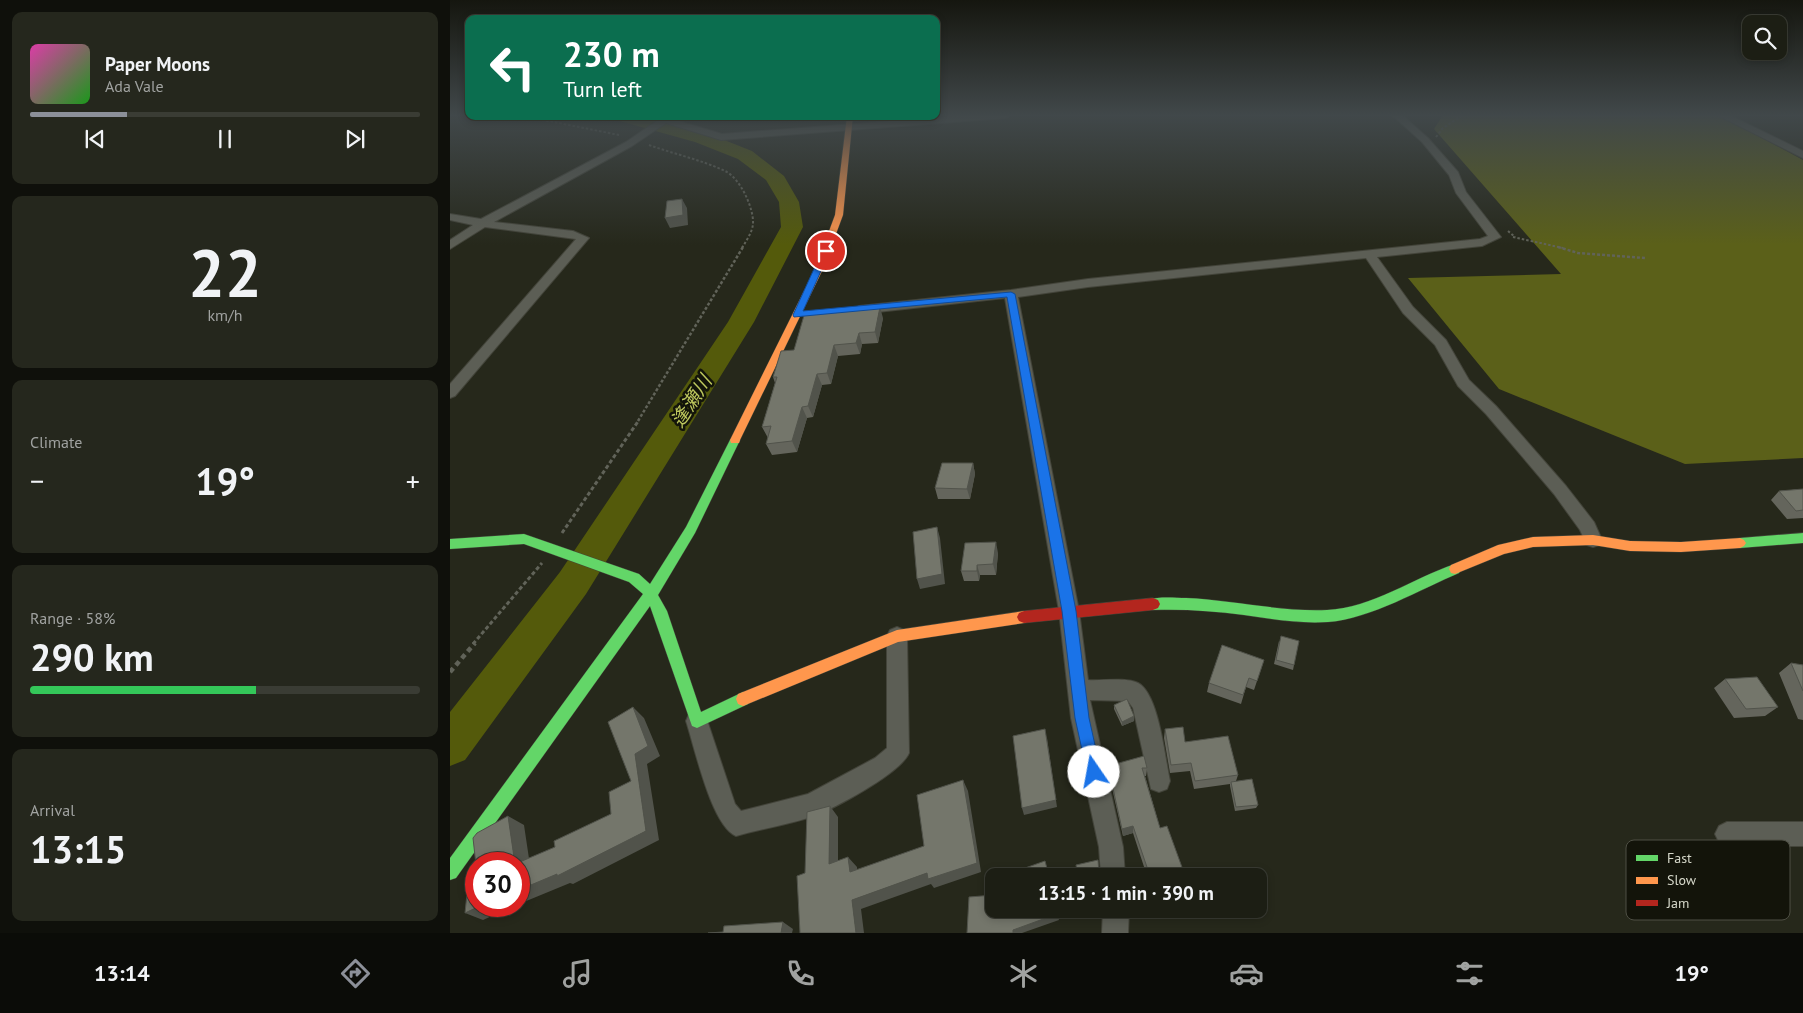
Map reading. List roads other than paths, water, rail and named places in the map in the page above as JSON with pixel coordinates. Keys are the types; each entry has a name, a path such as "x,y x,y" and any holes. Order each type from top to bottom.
{"street":[{"path":"450,244 483,223 601,159"},
{"path":"450,872 651,594 690,530 820,269 839,216 845,159"},
{"path":"851,310 1482,242 1494,237 1461,193 1454,174 1440,159"},
{"path":"450,217 510,228 573,234 582,238 450,393"},
{"path":"1369,254 1408,310 1441,343 1463,383 1491,410 1560,490 1588,527 1593,540"},
{"path":"1011,294 1069,611 1082,718 1111,847 1112,868"},
{"path":"797,315 815,313"},
{"path":"697,722 728,705 897,636 954,626 1069,611 1184,602 1253,611 1328,616 1349,612 1378,601 1511,546 1546,541 1593,540 1630,546 1680,547 1803,538"},
{"path":"450,544 524,539 629,574 651,594 660,611 726,810 736,824 811,805 883,766 898,753 897,636"},
{"path":"1079,690 1133,690 1143,704 1159,781"},
{"path":"1727,834 1803,834"},
{"path":"1115,933 1116,918"}],"waterway":[{"name":"逢瀬川","path":"450,745 573,583 741,322 792,227 789,202 774,176 750,159"}]}
